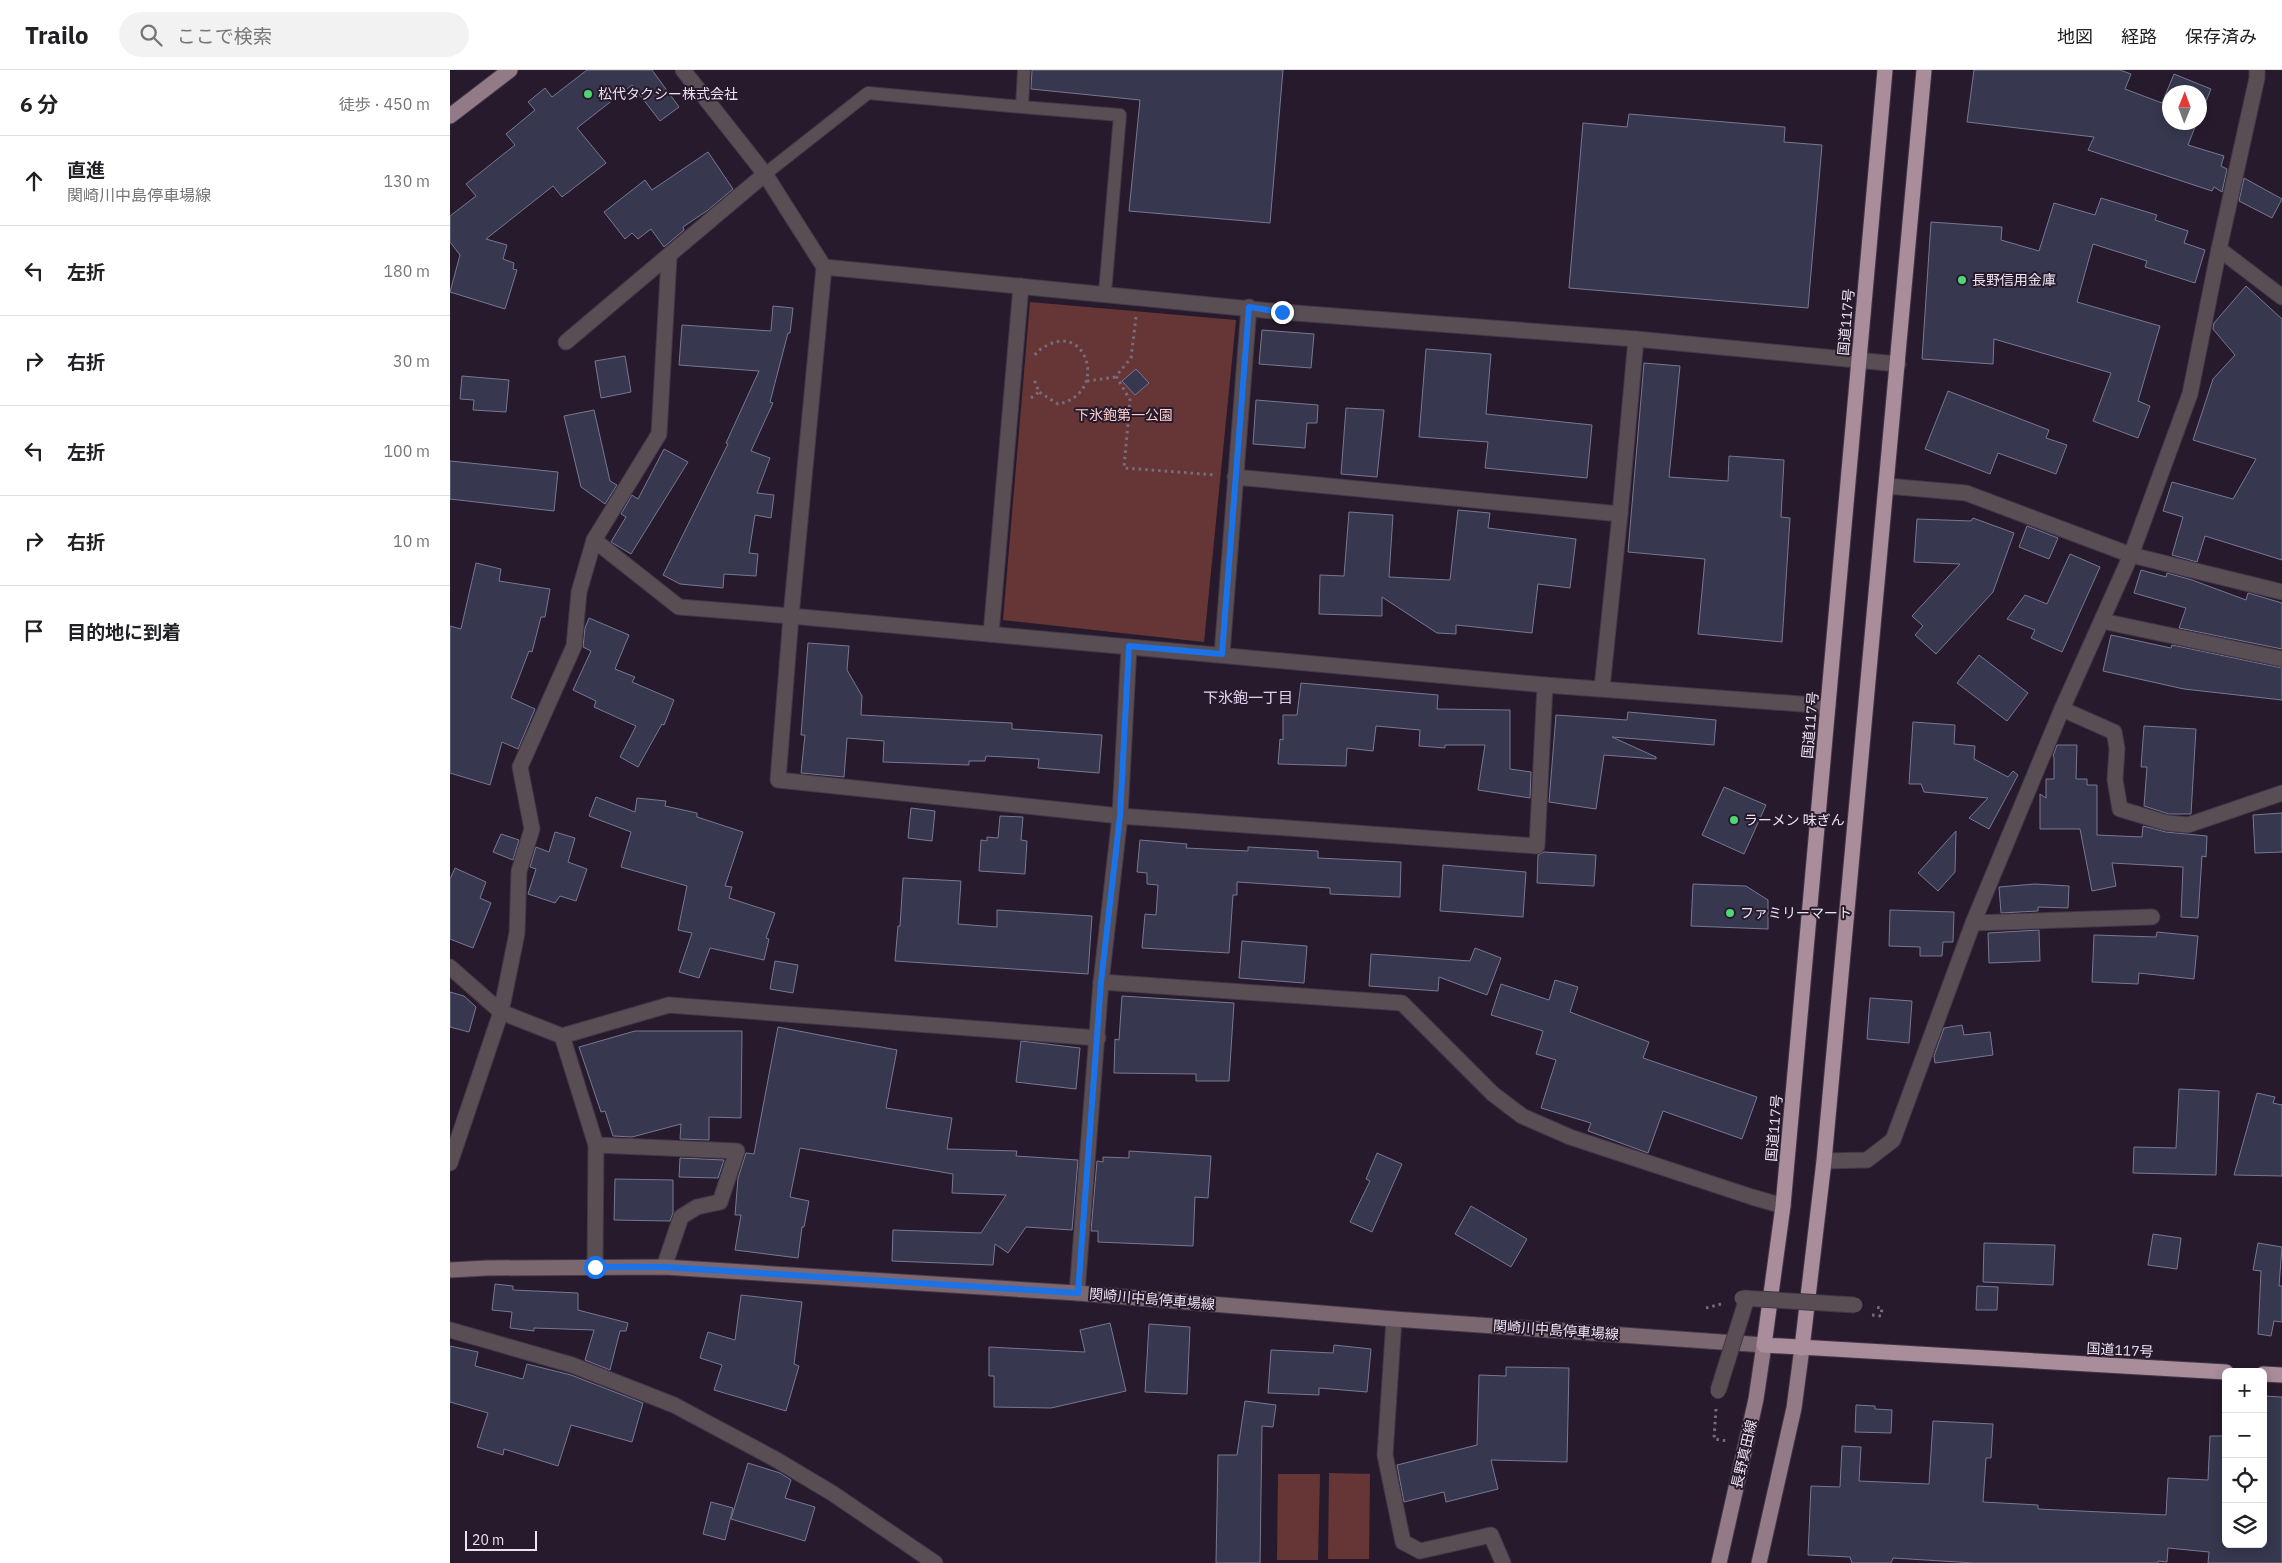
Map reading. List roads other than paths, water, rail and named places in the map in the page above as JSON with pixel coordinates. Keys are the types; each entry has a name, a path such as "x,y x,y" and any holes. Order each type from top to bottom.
{"highway":[{"name":"国道117号","path":"1885,70 1783,1206 1764,1344 1802,1348 2222,1372"},
{"path":"1802,1348 1824,1161 1924,70"},
{"path":"2267,1374 2282,1375"}],"main road":[{"path":"450,116 510,70"},
{"name":"関崎川中島停車場線","path":"450,1270 664,1267 1078,1293 1394,1319 1764,1344"},
{"name":"長野真田線","path":"1719,1563 1756,1400 1764,1344"},
{"path":"1759,1563 1794,1408 1802,1348"}],"street":[{"path":"683,70 765,174 824,267 791,616 778,780 1120,816 1537,846 1545,684"},
{"path":"1824,1161 1867,1160 1893,1140 1973,923 2062,709 2131,555 2190,394 2257,70"},
{"path":"566,342 765,174"},
{"path":"2219,249 2282,297"},
{"path":"450,1163 501,1012 517,933 519,871 532,828 520,767 574,646 579,592 594,540 659,434 669,256"},
{"path":"824,267 1292,312 1636,339 1898,364"},
{"path":"992,634 1021,286"},
{"path":"1222,654 1249,307"},
{"path":"1602,688 1636,339"},
{"path":"1235,477 1620,514"},
{"path":"1887,486 1966,493 2131,555 2282,592"},
{"path":"594,540 679,607 1545,684 1828,706"},
{"path":"2102,621 2282,659"},
{"path":"1078,1293 1101,982 1120,816 1129,646"},
{"path":"2062,709 2114,732 2117,748 2116,780 2120,809 2167,823 2188,825 2282,793"},
{"path":"1973,923 2152,917"},
{"path":"450,967 501,1012 562,1036 669,1004 1098,1038"},
{"path":"1101,982 1402,1002 1493,1094 1522,1116 1579,1140 1752,1198 1783,1206"},
{"path":"562,1036 596,1145 595,1267"},
{"path":"596,1145 737,1151 720,1202 697,1207 681,1217 664,1267"},
{"path":"1718,1391 1745,1298 1855,1305"},
{"path":"1394,1319 1385,1455 1403,1542 1420,1551 1491,1535 1503,1563"},
{"path":"450,1330 572,1365 674,1404 775,1459 832,1493 934,1563"}],"lane":[{"path":"1022,107 1024,70"},
{"path":"765,174 868,93 1120,115 1105,293"}],"place":[{"name":"松代タクシー株式会社","path":"588,94"},
{"name":"長野信用金庫","path":"1962,280"},
{"name":"ラーメン 味ぎん","path":"1734,820"},
{"name":"ファミリーマート","path":"1730,913"}],"district":[{"name":"下氷鉋一丁目","path":"1248,698"}],"park label":[{"name":"下氷鉋第一公園","path":"1124,415"}]}
